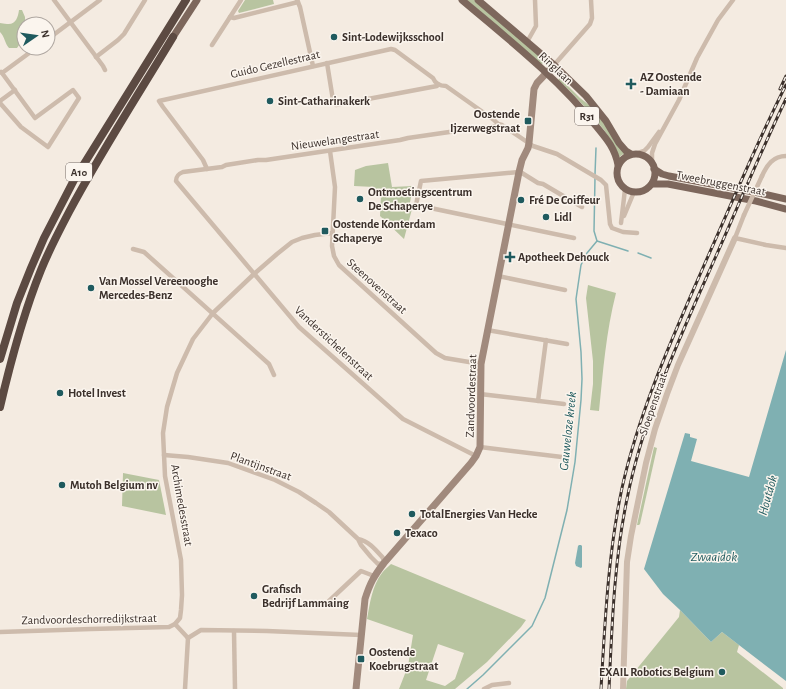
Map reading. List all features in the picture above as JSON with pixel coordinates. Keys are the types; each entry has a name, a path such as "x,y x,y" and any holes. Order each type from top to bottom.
{"highway":[{"name":"A10","path":"0,359 17,304 31,268 44,238 74,180 186,0"},
{"name":"A10","path":"0,407 11,360 29,302 55,239 116,130 173,37"}],"main road":[{"name":"A10","path":"173,37 197,0"},
{"name":"Ringlaan","path":"462,0 546,73 575,101 614,150 618,165"},
{"name":"Ringlaan","path":"478,0 554,65 586,96 606,121 619,143 626,151 633,154"},
{"name":"Zandvoordestraat","path":"356,689 365,599 374,576 471,463 480,447 481,364 487,330 519,172 529,143 534,90 537,83 554,65"},
{"path":"618,165 626,156 633,154"},
{"name":"R31","path":"633,154 650,160 653,166"},
{"name":"R31","path":"618,165 616,171 617,178 625,189"},
{"path":"625,189 627,191 641,192 647,189 652,184 655,174 653,166"},
{"name":"Tweebruggenstraat","path":"653,166 662,174 670,176 786,199"},
{"name":"Tweebruggenstraat","path":"652,184 668,184 756,201 786,209"}],"street":[{"path":"54,0 105,70"},
{"path":"56,33 100,0"},
{"path":"96,57 124,34 145,0"},
{"path":"212,46 241,0"},
{"path":"527,42 536,26 535,0"},
{"path":"554,65 590,24 592,18 591,0"},
{"path":"653,166 652,153 655,144 718,20 733,0"},
{"path":"230,17 234,18 297,1 300,7 313,66"},
{"name":"Guido Gezellestraat","path":"207,168 203,160 159,101 387,49 394,50 433,78 438,84"},
{"path":"15,90 0,102 21,127 48,147 79,98 73,90 35,118 15,90 1,72 24,56"},
{"path":"327,63 334,103 336,105 437,86 438,84 446,86 498,124 502,125 533,146 557,154 601,180 606,185 610,224 612,228 623,232 638,233"},
{"path":"633,154 648,147 668,121"},
{"name":"Nieuwelangestraat","path":"176,177 179,173 222,167 226,164 330,151 462,130 474,130 496,126 498,124"},
{"name":"Steenovenstraat","path":"330,151 335,187 332,246 334,256 339,265 436,353 445,358 481,364"},
{"name":"Sloepenstraat","path":"623,689 627,562 646,463 655,429 678,365 766,166 773,159 786,156"},
{"path":"574,238 416,205 421,180 519,172 582,207"},
{"name":"Vanderstichelenstraat","path":"176,177 176,181 299,327 403,419 476,456"},
{"path":"625,189 621,223 634,192"},
{"name":"Archimedesstraat","path":"175,624 180,618 182,575 181,560 165,476 163,433 167,407 177,373 193,340 213,313 254,274 292,242 332,233"},
{"path":"734,238 786,248"},
{"path":"133,249 144,252 213,313 268,364 274,375"},
{"path":"498,276 565,290"},
{"path":"487,330 567,344"},
{"path":"538,400 546,340"},
{"path":"480,394 564,404"},
{"path":"480,447 562,457"},
{"name":"Plantijnstraat","path":"164,455 228,463 275,480 299,492 328,512 358,539 361,546 378,564 384,563 384,558 377,551 365,540 358,539"},
{"path":"329,601 361,571 374,576"},
{"path":"175,624 188,638 185,689"},
{"name":"Zandvoordeschorredijkstraat","path":"1,632 162,628 175,624"},
{"path":"188,638 201,630 362,635"},
{"path":"234,631 235,689"},
{"path":"484,689 492,685 509,683"}],"green space":[{"path":"245,0 273,0 274,4 239,13 238,11"},
{"path":"467,0 474,0 546,62 541,64"},
{"path":"19,10 22,10 25,16 18,16"},
{"path":"16,19 16,48 9,48 0,32 0,23 10,24"},
{"path":"560,78 598,115 625,153 619,157 615,146 604,130 582,104 558,80"},
{"path":"388,163 392,187 413,186 409,208 412,209 404,239 380,216 381,195 374,194 374,187 354,186 355,170 366,166"},
{"path":"588,285 616,293 607,337 599,411 590,410 593,384 593,361 586,298"},
{"path":"654,447 657,448 640,524 637,525"},
{"path":"123,473 159,480 166,515 122,506"},
{"path":"391,564 526,620 487,662 455,689 399,689 408,666 413,635 367,619 376,583 383,572","holes":["438,644 464,653 455,679 445,686 426,680"]},
{"path":"680,610 711,642 722,632 739,645 737,652 783,689 626,689 627,681 679,617"}],"water":[{"name":"Zwaaidok","path":"786,350 786,681 722,632 711,642 663,594 644,569 685,433 690,434 690,437 697,439 691,461 749,477"},
{"path":"579,545 582,546 581,568 576,566 575,563"}],"waterway":[{"name":"Gauweloze kreek","path":"595,174 596,148"},
{"name":"Gauweloze kreek","path":"467,689 532,626 545,598 567,510 575,462 582,379 576,299 581,265 587,253 597,241 594,231 595,178"},
{"path":"597,241 628,251"},
{"path":"638,253 651,258"}],"railway":[{"path":"780,89 786,76"},
{"path":"601,689 613,538 622,488 639,428 660,369 684,311 756,148 786,85"},
{"path":"609,689 614,594 619,546 627,499 643,436 677,345 786,99"}],"place":[{"name":"Sint-Lodewijksschool","path":"334,37"},
{"name":"AZ Oostende - Damiaan","path":"631,84"},
{"name":"Sint-Catharinakerk","path":"270,101"},
{"name":"Oostende Ijzerwegstraat","path":"528,121"},
{"name":"Ontmoetingscentrum De Schaperye","path":"360,199"},
{"name":"Fré De Coiffeur","path":"521,200"},
{"name":"Lidl","path":"546,217"},
{"name":"Oostende Konterdam Schaperye","path":"325,231"},
{"name":"Apotheek Dehouck","path":"510,257"},
{"name":"Van Mossel Vereenooghe Mercedes-Benz","path":"91,288"},
{"name":"Hotel Invest","path":"60,393"},
{"name":"Mutoh Belgium nv","path":"62,485"},
{"name":"TotalEnergies Van Hecke","path":"412,514"},
{"name":"Texaco","path":"397,533"},
{"name":"Grafisch Bedrijf Lammaing","path":"254,596"},
{"name":"Oostende Koebrugstraat","path":"361,659"},
{"name":"EXAIL Robotics Belgium","path":"722,672"}],"water label":[{"name":"Houtdok","path":"767,495"}]}
